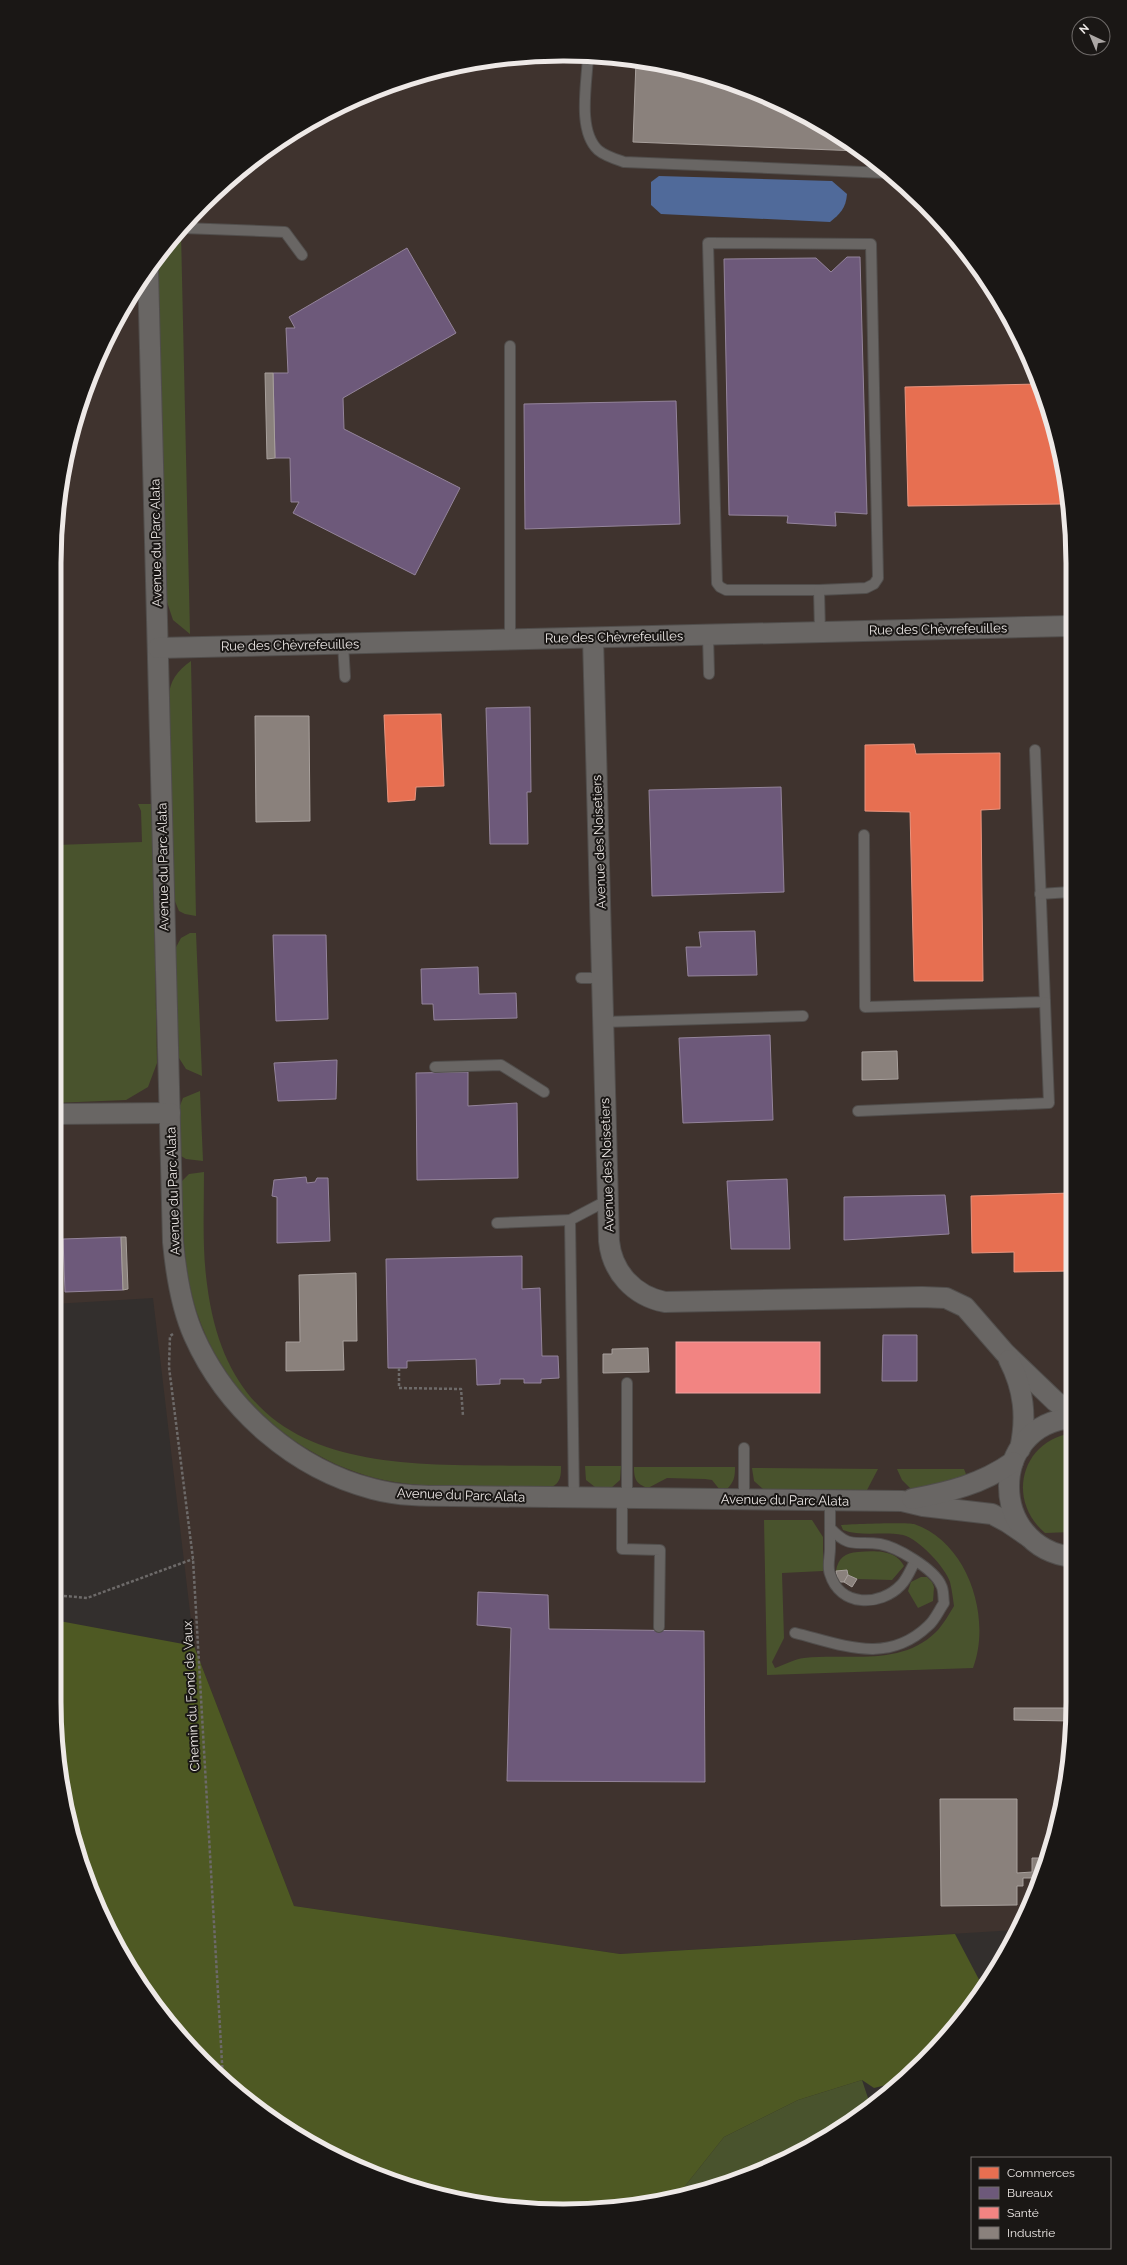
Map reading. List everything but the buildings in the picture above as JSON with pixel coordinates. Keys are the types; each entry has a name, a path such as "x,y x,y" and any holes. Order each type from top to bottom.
{"street":[{"name":"Avenue du Parc Alata","path":"148,281 174,1256 182,1298 194,1336 225,1389 247,1414 270,1436 294,1454 339,1477 372,1489 402,1494 902,1501 923,1506 992,1514 1007,1522 1049,1551 1066,1555"},
{"name":"Rue des Chèvrefeuilles","path":"158,648 1066,626"},
{"name":"Avenue des Noisetiers","path":"593,638 610,1246 614,1262 625,1280 644,1295 654,1300 679,1302 895,1297 946,1298 965,1307 1005,1353 1055,1401 1066,1409"},
{"path":"61,1114 170,1113"},
{"name":"Avenue des Noisetiers","path":"1005,1353 1016,1378 1023,1404 1024,1425 1008,1486 1010,1502 1015,1517 1028,1537"},
{"name":"Avenue du Parc Alata","path":"902,1501 974,1484 995,1474 1016,1456 1041,1428 1066,1419"}],"lane":[{"path":"588,62 585,125 591,141 607,156 624,162 878,173"},
{"path":"189,228 285,232 302,255"},
{"path":"708,243 871,244 878,578 874,584 866,588 819,590 726,590 720,587 717,583 708,243"},
{"path":"510,346 510,640"},
{"path":"819,590 820,632"},
{"path":"708,635 709,674"},
{"path":"343,644 345,677"},
{"path":"858,1110 1050,1103 1035,750"},
{"path":"864,835 865,1006 1045,1002"},
{"path":"1040,894 1066,892"},
{"path":"581,978 602,978"},
{"path":"604,1022 803,1016"},
{"path":"435,1067 501,1065 544,1092"},
{"path":"497,1223 570,1220 608,1200"},
{"path":"570,1220 574,1497"},
{"path":"627,1384 625,1498 622,1550 660,1550 659,1627"},
{"path":"744,1448 744,1499"},
{"path":"830,1500 829,1572 834,1584 843,1594 852,1599 871,1600 891,1593 902,1584 914,1561"},
{"path":"795,1633 854,1648 881,1649 907,1643 930,1625 944,1603 942,1586 934,1574 894,1548 880,1544 845,1542 830,1528"}],"path":[{"name":"Chemin du Fond de Vaux","path":"190,1324 170,1336 169,1367 193,1559 222,2070"},
{"path":"399,1368 399,1388 461,1389 463,1416"},
{"path":"61,1596 88,1598 193,1559"}],"shaded area":[{"path":"564,61 629,65 694,78 725,88 756,99 815,128 869,165 919,208 941,232 981,284 999,312 1028,371 1049,433 1062,498 1066,564 1065,1734 1062,1767 1049,1832 1028,1894 1011,1930 620,1954 294,1906 194,1646 153,1298 61,1304 62,531 65,498 78,433 99,371 128,312 146,284 186,232 208,208 258,165 312,128 341,113 371,99 433,78 498,65 531,62"}],"green space":[{"path":"181,238 190,634 173,620 167,602 158,267"},
{"path":"191,661 196,916 179,911 174,899 169,697 169,691 175,676"},
{"path":"138,804 152,804 157,1063 148,1087 126,1100 61,1103 61,845 142,842 141,811"},
{"path":"190,933 196,933 202,1076 186,1069 179,1058 175,949 181,938"},
{"path":"200,1091 203,1161 186,1159 181,1156 179,1108 183,1098"},
{"path":"204,1172 204,1242 207,1284 223,1350 251,1398 289,1430 336,1450 388,1461 444,1465 561,1466 559,1481 552,1487 434,1486 395,1482 362,1474 330,1462 301,1445 273,1424 248,1400 227,1373 210,1344 192,1297 184,1248 181,1182 189,1174"},
{"path":"1066,1435 1066,1532 1045,1533 1033,1520 1026,1505 1023,1489 1025,1474 1031,1459 1041,1447 1055,1438"},
{"path":"585,1466 621,1466 620,1480 611,1488 595,1487 586,1480"},
{"path":"634,1467 735,1467 735,1471 733,1482 727,1489 720,1490 712,1480 667,1478 648,1488 638,1483 636,1480 634,1475"},
{"path":"752,1468 878,1469 867,1490 763,1489 754,1481"},
{"path":"897,1469 964,1469 968,1479 911,1489 902,1480"},
{"path":"764,1520 812,1520 823,1537 823,1571 782,1573 784,1638 772,1662 775,1668 804,1658 856,1657 891,1654 907,1650 922,1643 939,1629 954,1606 950,1582 943,1569 931,1554 916,1542 903,1535 850,1532 843,1530 841,1525 901,1523 914,1524 933,1533 949,1547 961,1564 971,1584 977,1605 979,1627 978,1648 973,1668 767,1675"},
{"path":"858,1552 884,1552 895,1556 904,1566 892,1580 857,1579 836,1571 838,1563 843,1557"},
{"path":"921,1577 927,1577 932,1582 934,1587 933,1601 918,1608 908,1591 911,1582"},
{"path":"61,1621 194,1646 294,1906 620,1954 955,1934 980,1982 941,2033 919,2057 895,2079 888,2085 874,2088 862,2080 798,2100 724,2137 682,2190 629,2200 596,2203 531,2203 498,2200 433,2187 371,2166 312,2137 258,2100 208,2057 165,2007 128,1953 99,1894 78,1832 65,1767 61,1702"},
{"path":"862,2080 869,2100 815,2137 786,2152 756,2166 682,2190 724,2137 798,2100"}],"water":[{"path":"659,176 832,181 847,194 842,210 830,222 661,214 651,205 651,182"}]}
